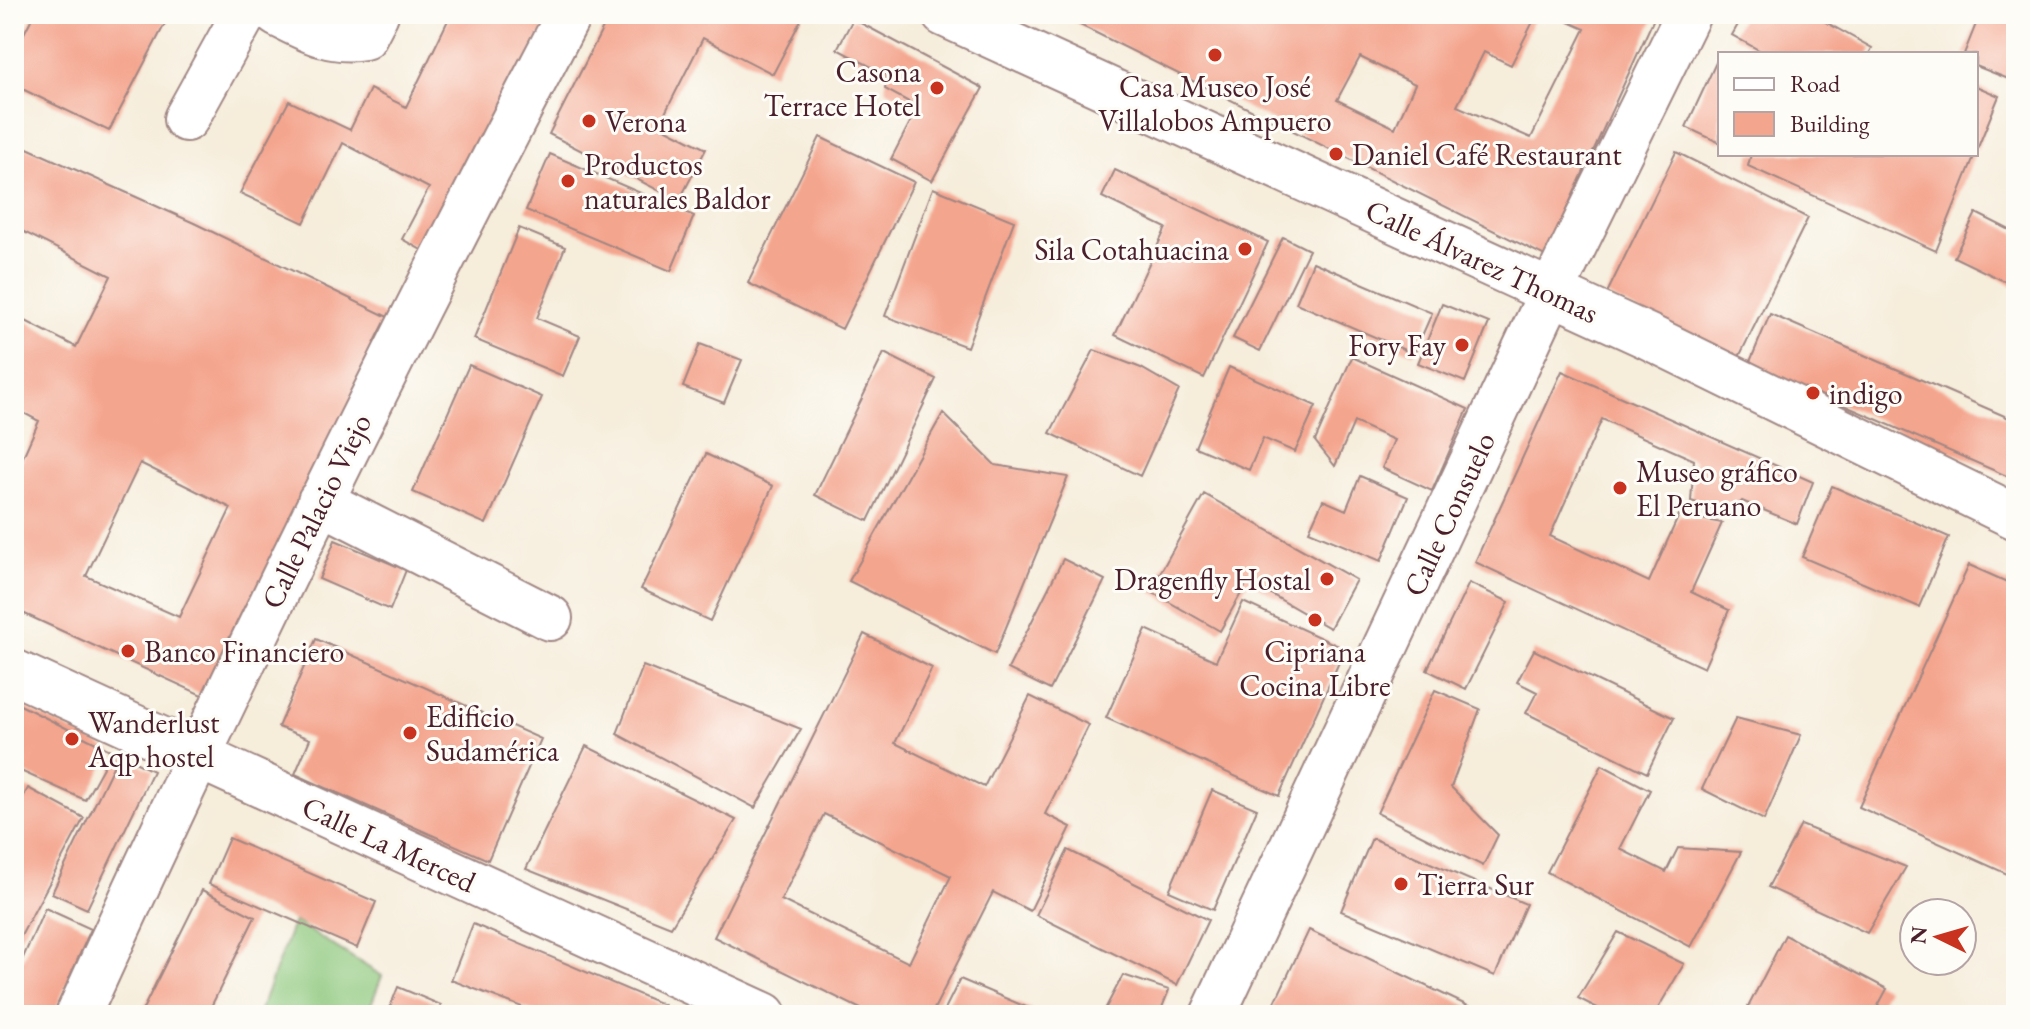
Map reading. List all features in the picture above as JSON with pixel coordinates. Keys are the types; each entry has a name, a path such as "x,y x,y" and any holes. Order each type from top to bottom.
{"street":[{"path":"186,119 244,14"},
{"path":"277,14 314,33 342,41 364,37 376,14"},
{"name":"Calle Palacio Viejo","path":"78,1015 196,755 412,313 569,14"},
{"name":"Calle Álvarez Thomas","path":"944,14 1661,343 2016,517"},
{"name":"Calle Consuelo","path":"1213,1015 1273,862 1688,14"},
{"path":"320,501 550,618"},
{"name":"Calle La Merced","path":"14,672 764,1015"}],"green space":[{"path":"294,921 382,976 367,1015 258,1015"}],"building":[{"path":"34,14 170,14 109,131 14,85 14,53"},
{"path":"451,14 551,14 427,253 402,239 429,188 343,143 304,223 240,193 289,101 350,130 370,89 406,107"},
{"path":"610,14 804,14 773,74 703,38 659,125 706,149 679,201 549,134"},
{"path":"1058,14 1537,14 1511,65 1484,52 1457,106 1531,138 1585,29 1551,14 1656,14 1545,256","holes":["1360,57 1415,84 1395,128 1337,100"]},
{"path":"1744,14 1811,14 1872,48 1870,52 1762,52 1732,35"},
{"path":"1980,14 2016,14 2016,82 1978,67 1978,52 1965,52"},
{"path":"853,19 983,88 932,181 891,159 918,107 885,89 887,75 837,49"},
{"path":"1718,58 1718,142 1686,127"},
{"path":"1978,87 1999,96 1978,147"},
{"path":"820,137 914,182 842,329 748,283"},
{"path":"14,142 194,223 392,319 206,697 14,609 14,477 39,421 14,408 14,315 76,347 111,276 14,227","holes":["140,463 231,508 179,617 86,576"]},
{"path":"1676,152 1808,218 1737,361 1606,295"},
{"path":"550,154 694,216 671,271 526,210"},
{"path":"1750,156 1974,156 1936,251 1748,166"},
{"path":"1115,170 1268,242 1204,378 1115,335 1166,228 1102,197"},
{"path":"933,188 1014,221 967,347 885,316"},
{"path":"1976,213 2016,233 2016,287 1954,257"},
{"path":"519,228 565,247 537,318 580,336 563,376 474,339"},
{"path":"1283,237 1309,250 1260,351 1233,338"},
{"path":"1313,262 1432,313 1414,354 1296,303"},
{"path":"1442,304 1489,323 1465,382 1418,363"},
{"path":"1770,314 2016,421 2016,480 1749,364"},
{"path":"700,344 742,360 724,403 683,387"},
{"path":"1094,350 1141,368 1179,390 1140,476 1050,433"},
{"path":"884,353 936,379 868,521 815,495"},
{"path":"1352,357 1468,409 1432,491 1382,468 1394,440 1354,422 1335,466 1315,441"},
{"path":"469,365 542,397 486,524 413,492"},
{"path":"1229,367 1316,406 1295,452 1263,438 1249,470 1195,447"},
{"path":"1562,371 1813,482 1797,524 1742,501 1730,514 1691,501 1694,460 1602,419 1550,536 1649,582 1679,515 1722,523 1691,592 1729,610 1704,668 1475,562"},
{"path":"943,413 995,465 1068,477 995,654 849,581"},
{"path":"706,454 773,486 710,621 641,589"},
{"path":"1360,476 1408,497 1381,561 1309,531 1323,500 1346,510"},
{"path":"1832,486 1949,537 1919,607 1802,557"},
{"path":"1204,494 1356,580 1330,628 1248,581 1220,631 1150,591"},
{"path":"335,540 406,570 390,610 319,579"},
{"path":"1063,559 1105,580 1050,690 1008,669"},
{"path":"1969,565 2016,586 2016,878 1859,807"},
{"path":"1469,583 1509,602 1466,689 1427,670"},
{"path":"1243,602 1345,649 1279,796 1106,718 1146,629 1216,661"},
{"path":"864,634 932,668 895,743 984,787 1030,696 1089,725 1045,814 1071,827 1030,911 993,892 931,1015 873,1015 714,937","holes":["824,814 951,876 909,963 781,900"]},
{"name":"Edificio Sudamérica","path":"316,639 541,739 488,860 295,774 310,739 278,727"},
{"path":"1534,650 1674,718 1647,773 1526,713 1537,692 1517,682"},
{"path":"643,666 801,729 755,808 617,734"},
{"path":"1435,690 1480,709 1451,787 1498,835 1483,866 1377,813"},
{"path":"14,702 112,751 85,800 14,768"},
{"path":"1736,718 1801,735 1764,820 1702,789"},
{"path":"586,746 736,820 671,927 526,869"},
{"path":"119,754 153,771 87,909 52,893"},
{"path":"1602,765 1650,790 1620,849 1666,872 1678,848 1741,852 1691,947 1547,872"},
{"path":"28,788 84,818 14,949 14,814"},
{"path":"1212,790 1257,809 1213,910 1169,891"},
{"path":"1801,825 1906,867 1867,933 1768,887"},
{"path":"229,838 376,902 357,948 209,884"},
{"path":"1372,838 1526,904 1495,976 1341,911"},
{"path":"1068,850 1208,920 1177,985 1036,915"},
{"path":"202,890 255,917 207,1015 140,1015"},
{"path":"45,908 91,929 53,1015 14,1015 14,978"},
{"path":"473,924 664,1005 659,1015 543,1015 451,980"},
{"path":"1309,930 1487,1015 1269,1015"},
{"path":"1618,932 1684,964 1654,1015 1611,1015 1578,998"},
{"path":"1785,935 1887,989 1873,1015 1744,1015"},
{"path":"1123,975 1169,990 1159,1015 1102,1015"},
{"path":"960,979 1045,1015 942,1015"},
{"path":"398,987 441,1005 437,1015 387,1015"}],"place":[{"name":"Casa Museo José Villalobos Ampuero","path":"1215,55"},
{"name":"Casona Terrace Hotel","path":"937,88"},
{"name":"Verona","path":"589,121"},
{"name":"Daniel Café Restaurant","path":"1336,154"},
{"name":"Productos naturales Baldor","path":"568,181"},
{"name":"Sila Cotahuacina","path":"1245,249"},
{"name":"Fory Fay","path":"1462,345"},
{"name":"indigo","path":"1813,393"},
{"name":"Museo gráfico El Peruano","path":"1620,488"},
{"name":"Dragenfly Hostal","path":"1327,579"},
{"name":"Cipriana Cocina Libre","path":"1315,620"},
{"name":"Banco Financiero","path":"128,651"},
{"name":"Edificio Sudamérica","path":"410,733"},
{"name":"Wanderlust Aqp hostel","path":"72,739"},
{"name":"Tierra Sur","path":"1401,884"}]}
